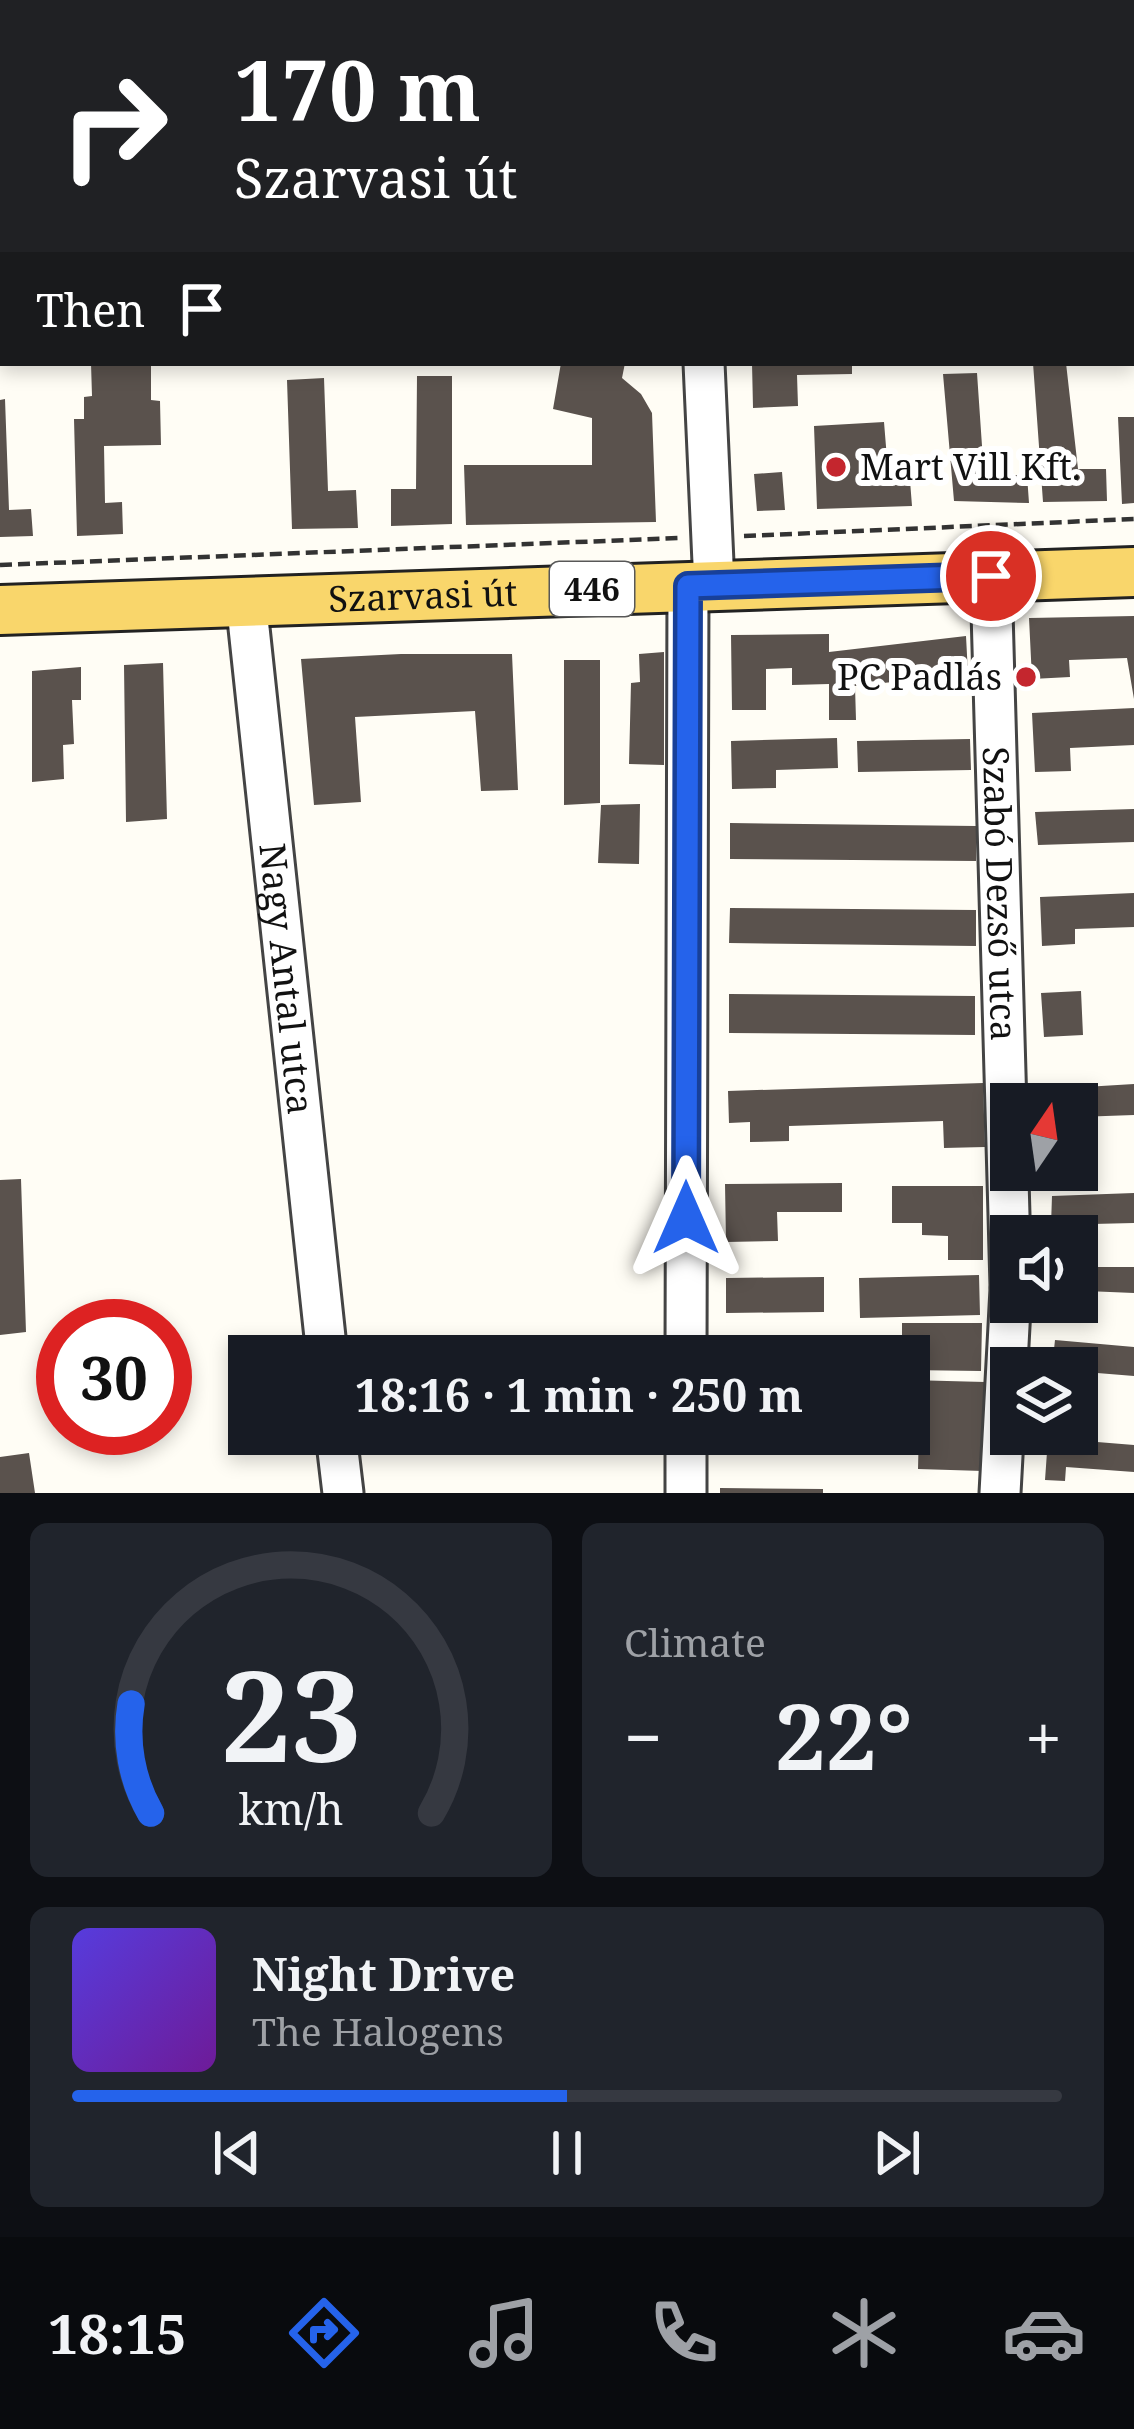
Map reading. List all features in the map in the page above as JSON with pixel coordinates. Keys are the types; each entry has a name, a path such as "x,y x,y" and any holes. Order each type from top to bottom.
{"main road":[{"name":"Szarvasi út","path":"0,610 1134,572"}],"street":[{"path":"686,1335 701,585 711,537 704,366"},
{"name":"Szabó Dezső utca","path":"991,576 1009,1215"},
{"name":"Nagy Antal utca","path":"246,600 325,1335"},
{"name":"Szabó Dezső utca","path":"1000,1493 1009,1323"},
{"path":"338,1455 343,1493"},
{"path":"686,1455 686,1493"}],"path":[{"path":"0,565 1134,519"}],"building":[{"path":"91,366 151,366 151,400 160,401 161,445 104,446 105,503 122,502 123,534 77,536 74,419 84,419 84,397 92,396"},
{"path":"560,366 624,366 622,378 641,394 652,413 656,522 466,525 464,465 592,465 592,418 553,409"},
{"path":"752,366 852,366 852,374 797,375 798,406 753,408"},
{"path":"1033,366 1066,366 1078,469 1106,469 1107,501 1043,502"},
{"path":"977,373 984,475 1027,475 1029,503 954,501 943,374"},
{"path":"417,376 452,376 452,524 391,526 391,489 416,489"},
{"path":"324,378 328,491 356,490 358,528 292,529 287,380"},
{"path":"5,399 9,510 31,509 33,536 0,537 0,400"},
{"path":"1118,417 1134,417 1134,503 1122,504"},
{"path":"884,422 888,471 909,468 912,506 817,509 814,426"},
{"path":"782,472 785,510 757,511 754,474"},
{"path":"1134,616 1134,699 1127,658 1069,660 1070,677 1032,679 1029,618"},
{"path":"829,634 829,652 966,636 968,674 855,686 856,720 829,720 829,684 792,685 792,668 766,669 766,710 732,710 731,635"},
{"path":"664,652 664,765 629,764 631,683 640,682 639,654"},
{"path":"512,654 518,790 481,791 475,711 355,717 361,802 314,805 301,659"},
{"path":"564,660 600,660 600,803 564,805"},
{"path":"163,663 167,819 126,822 124,665"},
{"path":"81,667 81,700 72,700 74,744 63,745 64,779 32,782 32,671"},
{"path":"1134,708 1134,745 1070,748 1071,771 1035,772 1032,713"},
{"path":"837,738 838,768 776,770 776,788 732,789 731,741"},
{"path":"970,739 971,770 858,772 857,741"},
{"path":"640,804 639,864 598,863 601,805"},
{"path":"1134,809 1134,842 1038,845 1035,812"},
{"path":"730,823 976,826 976,861 730,859"},
{"path":"1134,893 1134,927 1075,929 1075,944 1042,946 1040,897"},
{"path":"730,908 976,910 976,946 729,943"},
{"path":"1081,991 1083,1035 1044,1037 1041,993"},
{"path":"729,994 975,996 975,1035 729,1033"},
{"path":"983,1083 985,1147 944,1148 943,1121 789,1126 789,1141 750,1142 750,1122 729,1123 728,1091"},
{"path":"1134,1084 1134,1115 1098,1116 1098,1086"},
{"path":"21,1179 26,1332 0,1335 0,1180"},
{"path":"842,1183 842,1212 777,1212 778,1241 726,1242 725,1184"},
{"path":"892,1186 983,1186 983,1260 948,1260 948,1236 922,1235 922,1223 892,1223"},
{"path":"1134,1193 1134,1223 1098,1224 1098,1215 1051,1215 1052,1196"},
{"path":"1098,1267 1134,1267 1134,1293 1098,1292"},
{"path":"979,1275 980,1315 860,1318 859,1278"},
{"path":"824,1277 824,1312 726,1313 726,1278"},
{"path":"902,1323 982,1323 981,1371 930,1370 930,1335 902,1335"},
{"path":"1055,1340 1134,1347 1134,1376 1098,1373 1098,1347 1054,1347"},
{"path":"930,1381 985,1382 983,1471 918,1469 918,1455 930,1455"},
{"path":"1098,1442 1134,1445 1134,1472 1066,1467 1065,1481 1045,1480 1047,1455 1098,1455"},
{"path":"29,1453 35,1493 0,1493 0,1457"},
{"path":"720,1488 823,1489 823,1493 720,1493"}],"place":[{"name":"Mart Vill Kft.","path":"836,467"},
{"name":"PC Padlás","path":"1026,677"}],"route":[{"path":"686,1218 688,586 991,576"}]}
